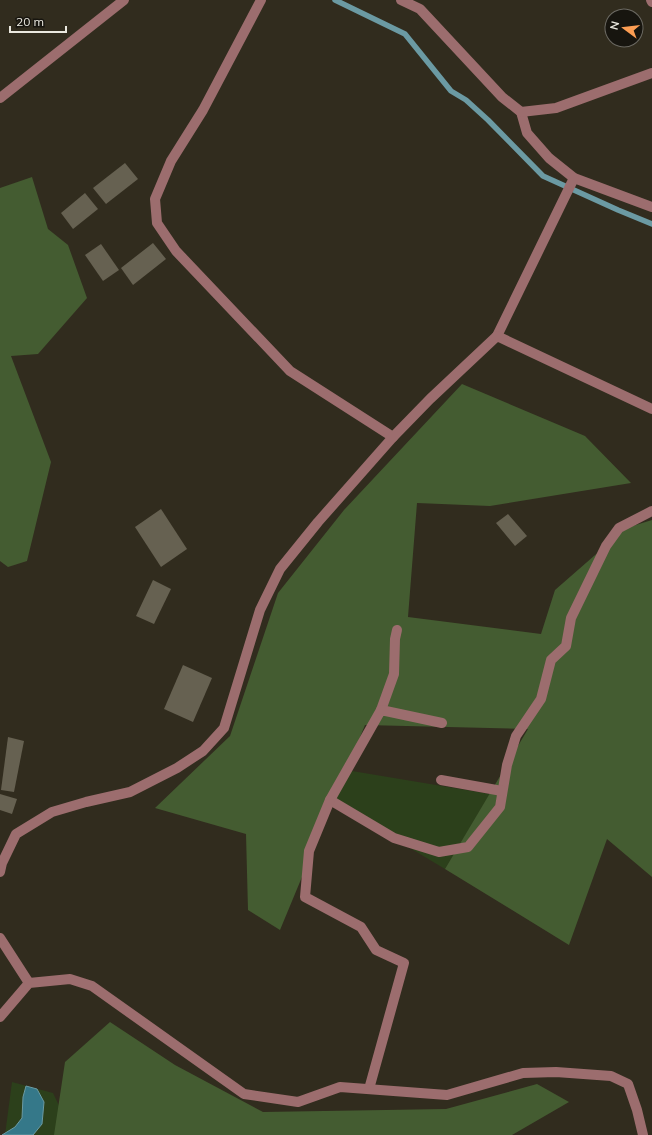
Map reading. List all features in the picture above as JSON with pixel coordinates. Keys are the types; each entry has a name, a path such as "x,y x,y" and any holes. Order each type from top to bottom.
{"street":[{"path":"0,98 124,0"},
{"path":"261,0 203,110 172,161 155,199 157,222 176,251 290,371 393,437"},
{"path":"401,0 420,9 502,97 521,112 527,133 549,158 569,186 652,207"},
{"path":"521,112 556,108 652,73"},
{"path":"0,872 2,863 16,834 52,812 86,802 130,792 177,768 203,751 224,728 260,610 280,569 318,522 393,437 430,399 497,336 569,186"},
{"path":"497,336 652,409"},
{"path":"330,800 394,838 438,852 468,847 500,808 507,765 516,736 541,699 551,660 566,646 571,618 606,546 619,528 652,511"},
{"path":"369,1089 404,963 376,950 361,928 305,897 309,851 330,800 381,710 394,674 395,639 397,630"},
{"path":"381,710 442,723"},
{"path":"441,780 502,791"},
{"path":"0,938 30,983"},
{"path":"0,1017 30,983 70,979 92,986 244,1094 298,1102 340,1086 447,1095 523,1073 556,1072 612,1076 628,1084 637,1110 643,1135"}],"green space":[{"path":"32,177 48,229 68,245 87,298 38,354 11,356 51,462 27,561 8,567 0,561 0,188"},
{"path":"462,384 585,436 631,483 490,506 417,503 408,617 541,634 555,590 626,528 652,520 652,877 607,839 569,945 445,869 528,729 365,725 280,930 248,910 246,834 155,808 230,736 278,593 344,510"},
{"path":"346,770 490,794 445,869 333,802"},
{"path":"110,1022 175,1065 263,1112 446,1109 537,1084 569,1102 512,1135 54,1135 65,1062"},
{"path":"12,1082 53,1093 73,1135 5,1135"}],"water":[{"path":"26,1086 37,1089 44,1102 42,1124 33,1135 2,1135 15,1127 22,1118 23,1097"}],"building":[{"path":"125,163 138,179 106,204 93,188"},
{"path":"85,193 98,209 73,229 61,213"},
{"path":"153,243 166,259 133,285 121,268"},
{"path":"101,244 119,270 103,281 85,255"},
{"path":"161,509 187,549 161,567 135,527"},
{"path":"508,514 527,536 515,546 496,523"},
{"path":"153,580 171,589 154,624 136,616"},
{"path":"183,665 212,678 193,722 164,709"},
{"path":"8,737 24,741 14,792 1,790"},
{"path":"0,794 17,799 12,814 0,810"}],"waterway":[{"path":"335,0 405,34 451,91 466,100 488,120 543,176 652,224"}]}
